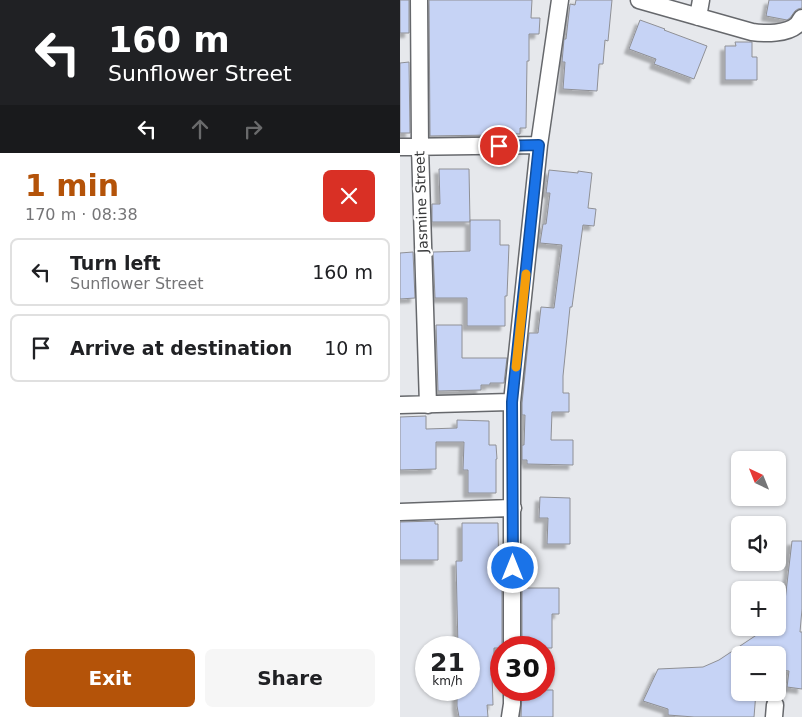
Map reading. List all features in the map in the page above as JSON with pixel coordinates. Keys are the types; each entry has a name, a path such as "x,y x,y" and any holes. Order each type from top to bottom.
{"street":[{"name":"Jasmine Street","path":"419,0 420,147 428,405"},
{"path":"512,636 512,402 539,145 560,0"},
{"path":"639,0 752,32 767,34 784,31 800,21"},
{"path":"698,17 701,0"},
{"path":"400,147 539,145"},
{"path":"400,405 512,402"},
{"path":"400,512 513,508"}],"building":[{"path":"400,0 409,0 409,33 400,33"},
{"path":"429,0 532,0 531,18 540,18 539,34 529,34 526,128 520,128 520,134 492,133 492,135 430,136"},
{"path":"576,0 612,0 608,41 605,40 603,64 599,64 597,91 563,89 565,62 562,62 564,39 566,39 570,4 575,5"},
{"path":"769,0 802,0 802,8 795,11 787,20 766,16"},
{"path":"640,20 707,46 694,79 654,64 656,59 629,49"},
{"path":"735,42 752,42 752,57 757,57 757,80 725,80 725,46 736,46"},
{"path":"409,62 410,133 400,133 400,63"},
{"path":"439,169 469,169 470,222 432,222 432,204 440,204"},
{"path":"549,170 592,173 588,208 596,209 594,226 583,225 572,307 570,307 563,376 563,393 569,393 569,412 552,412 551,440 573,440 573,465 527,464 527,460 522,460 525,415 522,415 522,403 529,333 538,333 541,307 554,308 562,245 540,243 543,224 546,224 550,193 546,193"},
{"path":"470,220 500,220 500,245 509,245 505,326 467,326 467,298 435,298 433,252 470,251"},
{"path":"413,252 415,298 400,299 400,253"},
{"path":"436,325 462,325 462,358 507,358 504,383 481,385 481,390 438,391"},
{"path":"426,416 426,429 457,428 457,420 489,421 489,445 496,445 496,493 468,493 468,470 463,470 464,442 436,442 436,469 400,470 400,417"},
{"path":"540,497 570,498 570,544 547,544 548,518 539,518"},
{"path":"435,521 435,524 438,524 438,560 400,560 400,522"},
{"path":"462,523 498,523 499,588 502,588 502,636 490,636 490,701 493,701 493,705 487,705 488,717 459,717 457,706 457,701 480,701 480,636 458,636 456,561 462,561"},
{"path":"792,541 802,541 800,632 802,632 802,689 787,687 789,671 786,671 786,646 740,646 755,636 786,636 786,592"},
{"path":"522,588 559,588 559,614 552,614 552,636 522,636"},
{"path":"731,652 731,701 755,701 754,717 668,715 668,709 643,701 658,669 703,667"},
{"path":"522,701 553,701 553,717 521,717"}],"slow traffic":[{"path":"516,367 526,274"}],"route":[{"path":"499,146 539,145 512,402 513,568"}]}
